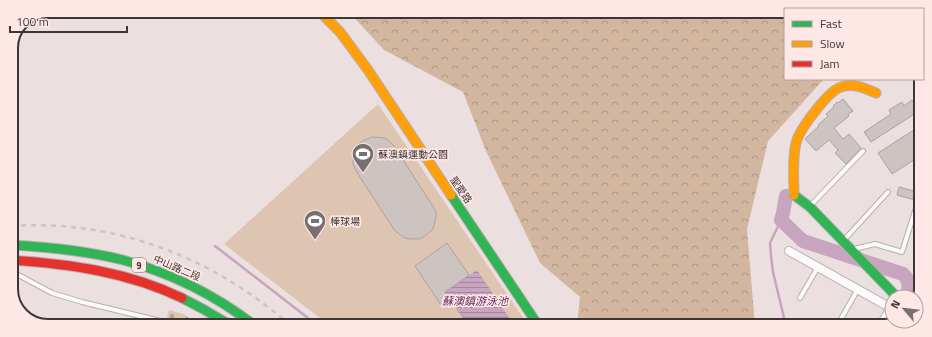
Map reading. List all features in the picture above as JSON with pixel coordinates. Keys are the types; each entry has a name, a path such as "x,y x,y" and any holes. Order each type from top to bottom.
{"main road":[{"name":"聖愛路","path":"326,18 340,32 368,70 534,319"},
{"path":"876,93 853,86 842,86 831,93 815,110 804,125 796,142 793,162 794,195 810,207 889,289"},
{"name":"中山路二段","path":"18,245 78,252 118,259 152,269 182,280 219,300 246,319"},
{"name":"9","path":"18,261 72,266 117,274 147,283 189,301 222,319"}],"street":[{"path":"789,251 884,303"}],"lane":[{"path":"810,207 863,151"},
{"path":"843,242 888,192"},
{"path":"851,250 875,244 902,252 914,214"},
{"path":"800,298 818,267"},
{"path":"18,275 52,293 152,319"},
{"path":"841,319 858,290"}],"green space":[{"path":"355,18 784,18 784,80 823,80 768,141 747,229 754,319 578,319 580,297 540,263 486,151 463,92 384,50"},
{"name":"蘇澳鎮運動公園","path":"378,104 524,319 321,319 224,244"},
{"path":"169,310 183,314 190,319 166,319"}],"water":[{"name":"蘇澳鎮游泳池","path":"477,270 510,319 463,319 445,292"}],"building":[{"path":"843,99 853,111 834,128 843,139 849,134 861,148 846,164 835,153 838,150 829,140 816,151 805,139 828,116 826,114 834,107 833,106"},
{"path":"912,100 914,103 914,114 871,142 864,132 891,114 889,110 902,102 904,106"},
{"path":"914,130 914,160 892,174 878,153"},
{"path":"372,137 385,138 394,146 436,211 433,229 419,239 405,238 395,231 356,171 353,164 353,158 357,146 362,141"},
{"path":"899,187 914,191 914,200 897,195"},
{"path":"447,243 469,275 445,292 450,299 441,305 415,266"}],"waterway":[{"path":"786,196 781,220 803,241 903,274 907,279 908,289"},
{"path":"781,220 770,243 773,272 784,319"},
{"path":"215,246 309,319"}],"railway":[{"path":"18,226 50,225 88,229 124,236 160,247 195,262 228,280 260,301 282,319"}],"traffic: fast":[{"path":"451,195 534,319"},
{"path":"794,195 810,207 889,289"},
{"path":"18,246 81,252 141,265 192,286 224,304 246,319"},
{"path":"182,298 220,319"}],"traffic: slow":[{"path":"326,18 340,32 368,70 451,195"},
{"path":"794,195 794,162 796,143 802,129 822,103 835,90 845,86 863,88 876,93"}],"traffic: jam":[{"path":"18,261 77,267 120,276 162,289 182,298"}],"place":[{"name":"蘇澳鎮運動公園","path":"363,174"},
{"name":"棒球場","path":"315,240"}]}
